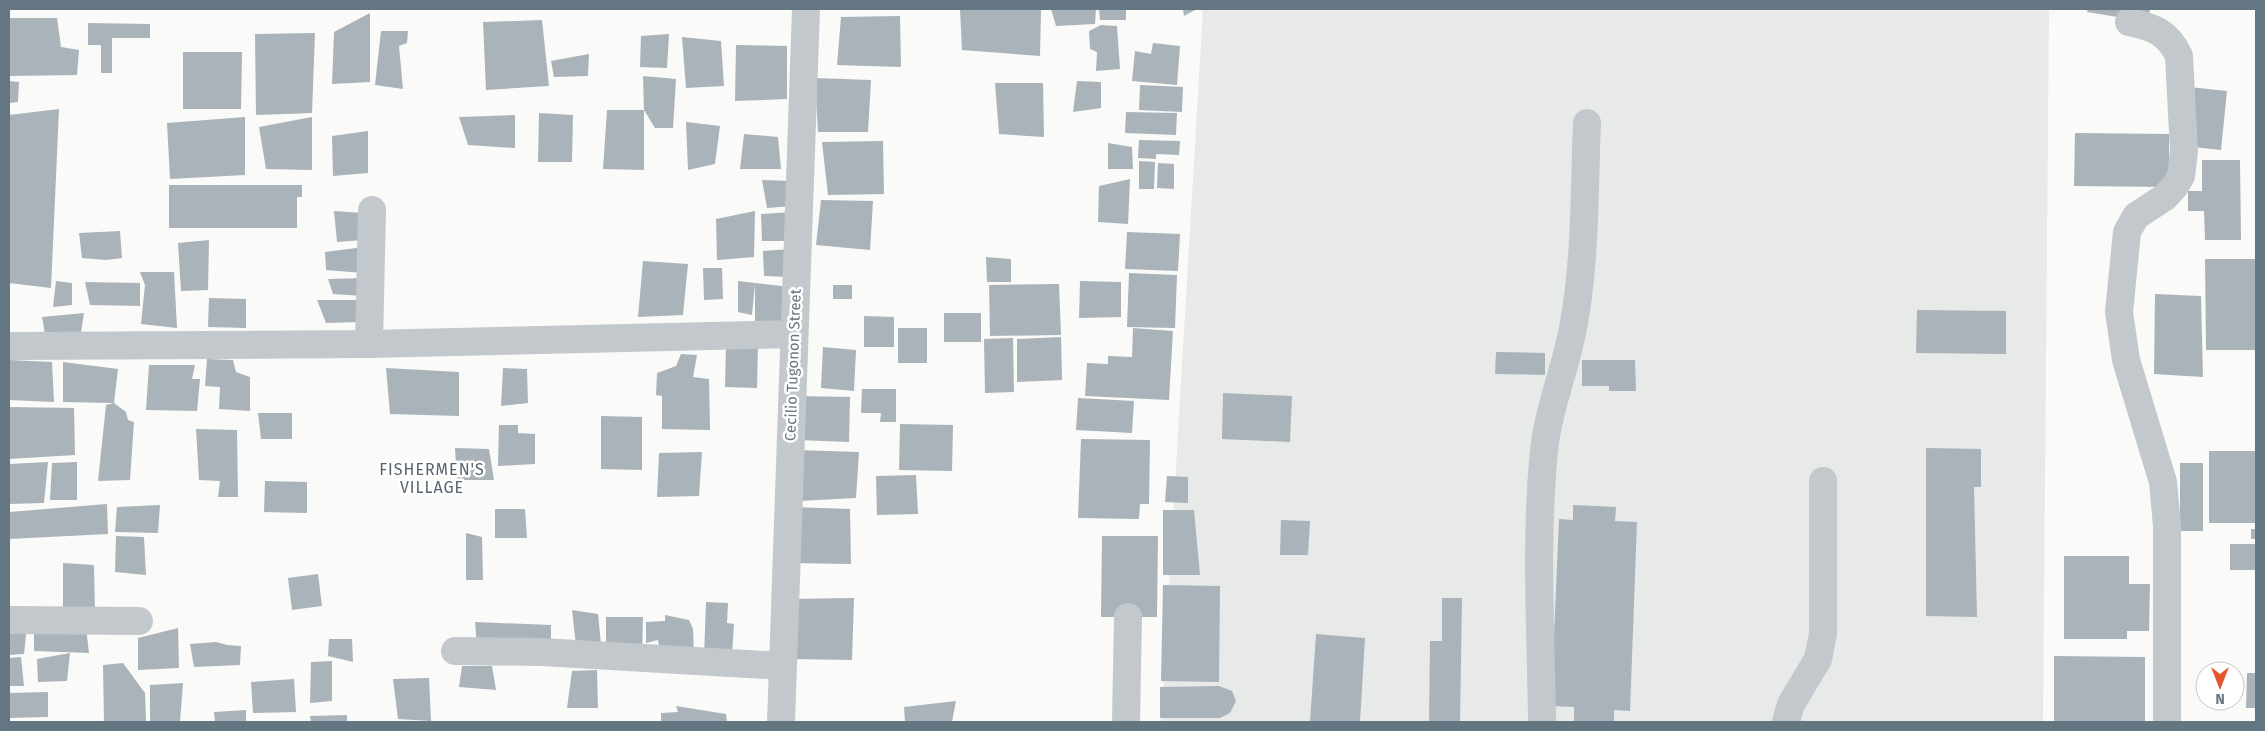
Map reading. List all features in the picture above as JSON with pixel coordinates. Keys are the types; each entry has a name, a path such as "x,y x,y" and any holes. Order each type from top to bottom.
{"street":[{"name":"Cecilio Tugonon Street","path":"781,722 806,9"},
{"path":"2129,22 2152,27 2173,43 2176,49 2179,56 2184,142 2181,176 2176,186 2165,197 2136,216 2127,232 2119,312 2126,360 2140,408 2154,446 2162,482 2167,526 2167,722"},
{"path":"1542,722 1540,496 1546,439 1572,333 1578,285 1587,123"},
{"path":"369,344 372,210"},
{"path":"9,346 369,344 794,334"},
{"path":"1786,722 1791,704 1818,659 1823,634 1823,481"},
{"path":"1126,722 1128,617"},
{"path":"9,620 139,621"},
{"path":"455,651 542,652 782,666"}],"shaded area":[{"path":"1203,9 2049,9 2043,722 1161,722"}],"building":[{"path":"960,9 1041,9 1040,56 962,50"},
{"path":"1051,9 1096,9 1095,24 1056,26"},
{"path":"1099,9 1126,9 1126,20 1100,20"},
{"path":"1183,9 1197,9 1184,16"},
{"path":"2088,9 2150,9 2148,22 2087,12"},
{"path":"370,13 370,82 332,84 334,32"},
{"path":"900,16 901,67 837,65 841,17"},
{"path":"9,18 57,18 61,47 79,50 77,75 9,76"},
{"path":"542,20 549,86 486,90 483,22"},
{"path":"88,23 150,24 150,38 112,38 112,73 101,73 101,45 88,45"},
{"path":"1101,25 1117,26 1120,69 1096,71 1097,52 1090,49 1089,31"},
{"path":"381,31 408,31 407,43 399,46 403,89 375,85"},
{"path":"315,33 312,113 256,115 255,34"},
{"path":"669,34 667,68 640,67 641,36"},
{"path":"682,37 721,41 724,86 686,88"},
{"path":"1153,43 1180,46 1177,85 1132,81 1135,51 1151,54"},
{"path":"736,45 787,46 787,99 735,101"},
{"path":"183,52 242,52 241,109 183,109"},
{"path":"589,54 588,76 554,77 551,61"},
{"path":"643,76 676,79 673,128 655,128 644,110"},
{"path":"815,78 871,80 868,132 818,132"},
{"path":"9,81 19,82 18,102 9,103"},
{"path":"1077,81 1101,82 1101,108 1073,112"},
{"path":"995,83 1043,83 1044,137 999,134"},
{"path":"1140,85 1183,87 1182,112 1139,110"},
{"path":"2189,87 2227,91 2221,150 2184,146"},
{"path":"59,109 51,288 9,283 9,115"},
{"path":"607,110 644,110 644,170 603,169"},
{"path":"1126,112 1177,113 1176,135 1125,133"},
{"path":"539,113 573,115 572,162 538,162"},
{"path":"515,115 515,148 468,145 459,117"},
{"path":"245,117 245,175 170,179 167,123"},
{"path":"312,117 312,170 266,169 259,127"},
{"path":"686,122 720,126 715,164 688,170"},
{"path":"368,131 368,173 333,176 332,136"},
{"path":"2075,133 2169,134 2169,187 2074,186"},
{"path":"744,134 778,137 781,169 740,169"},
{"path":"1139,140 1180,141 1179,155 1156,154 1156,159 1138,158"},
{"path":"883,141 884,194 828,195 822,142"},
{"path":"1108,143 1132,147 1133,169 1108,169"},
{"path":"2202,160 2240,160 2241,240 2205,240 2204,211 2188,211 2188,191 2202,191"},
{"path":"1139,161 1155,162 1154,189 1139,189"},
{"path":"1158,163 1174,164 1174,189 1157,188"},
{"path":"1130,179 1128,224 1098,222 1099,186"},
{"path":"762,180 792,181 793,206 767,208"},
{"path":"169,185 302,185 302,197 297,197 297,228 169,228"},
{"path":"821,200 873,201 870,250 816,245"},
{"path":"334,211 363,213 363,240 337,242"},
{"path":"755,211 754,257 717,260 716,219"},
{"path":"792,212 790,241 762,241 761,214"},
{"path":"120,231 122,258 106,260 82,258 79,233"},
{"path":"1127,232 1180,234 1178,271 1125,269"},
{"path":"209,240 208,290 181,291 178,243"},
{"path":"364,247 363,273 326,270 325,252"},
{"path":"791,249 790,277 764,276 763,251"},
{"path":"986,257 1011,259 1011,282 987,282"},
{"path":"2205,259 2256,259 2256,350 2206,350"},
{"path":"643,261 688,264 683,315 638,317"},
{"path":"703,268 722,268 723,299 704,300"},
{"path":"140,272 174,272 177,328 141,324 145,285"},
{"path":"1129,273 1177,275 1175,328 1127,327"},
{"path":"363,278 363,296 333,294 328,279"},
{"path":"56,281 72,283 72,305 53,307"},
{"path":"738,281 790,287 790,321 755,321 755,284 752,315 738,312"},
{"path":"1080,281 1121,282 1121,317 1079,318"},
{"path":"85,282 140,283 140,306 90,305"},
{"path":"1059,284 1061,335 990,336 989,285"},
{"path":"833,285 852,285 852,299 833,299"},
{"path":"2155,294 2201,296 2203,377 2154,374"},
{"path":"209,298 246,299 246,328 208,327"},
{"path":"317,300 360,300 360,322 326,323"},
{"path":"1917,310 2006,311 2006,354 1916,353"},
{"path":"84,313 81,332 45,334 42,317"},
{"path":"944,313 981,313 981,342 944,342"},
{"path":"864,316 894,317 894,347 864,347"},
{"path":"898,328 927,328 927,363 898,363"},
{"path":"1133,328 1173,331 1169,400 1085,396 1087,363 1108,364 1108,356 1132,357"},
{"path":"1061,337 1062,380 1017,382 1017,339"},
{"path":"1013,338 1014,392 985,393 984,339"},
{"path":"726,345 758,346 757,388 725,387"},
{"path":"823,347 856,350 854,391 821,388"},
{"path":"1496,352 1545,353 1545,375 1495,374"},
{"path":"681,354 697,355 693,377 709,379 710,430 662,429 662,396 656,395 657,373 676,366"},
{"path":"207,359 233,360 236,372 250,377 250,411 219,409 220,387 205,386"},
{"path":"9,360 52,362 54,402 9,400"},
{"path":"1582,360 1635,360 1636,391 1609,391 1609,386 1582,386"},
{"path":"63,362 118,369 114,403 63,402"},
{"path":"149,365 195,365 192,379 200,379 197,411 146,410"},
{"path":"386,368 459,372 459,416 390,414"},
{"path":"503,368 527,369 528,403 501,406"},
{"path":"862,389 896,389 896,422 880,422 881,413 861,413"},
{"path":"1223,393 1292,396 1290,442 1222,439"},
{"path":"798,396 850,397 849,442 797,440"},
{"path":"1078,398 1134,401 1132,433 1076,430"},
{"path":"114,403 126,412 128,420 134,422 130,480 98,481 106,405"},
{"path":"9,407 74,408 75,455 9,459"},
{"path":"258,413 292,413 292,439 261,439"},
{"path":"601,416 642,417 642,470 601,469"},
{"path":"900,424 953,425 952,471 899,470"},
{"path":"499,425 518,425 518,433 535,434 535,464 498,466"},
{"path":"196,429 237,430 238,497 218,497 220,481 199,480"},
{"path":"1081,439 1150,440 1149,504 1140,504 1139,519 1078,518"},
{"path":"455,448 489,449 494,480 457,480"},
{"path":"1926,448 1981,449 1981,487 1974,487 1977,617 1926,616"},
{"path":"796,450 859,452 856,498 798,501"},
{"path":"2209,451 2256,451 2256,523 2209,523"},
{"path":"702,452 699,496 657,497 659,453"},
{"path":"48,462 44,503 9,504 9,464"},
{"path":"77,462 77,500 50,500 52,463"},
{"path":"2180,463 2203,463 2203,531 2180,531"},
{"path":"916,475 918,514 877,515 876,476"},
{"path":"1167,476 1188,477 1188,503 1165,502"},
{"path":"265,481 307,482 307,513 264,512"},
{"path":"107,504 108,534 9,539 9,512"},
{"path":"160,505 158,533 115,532 117,507"},
{"path":"1573,505 1616,507 1615,521 1637,522 1630,711 1614,710 1614,722 1574,722 1574,707 1551,706 1559,519 1573,520"},
{"path":"792,507 850,509 851,564 791,563"},
{"path":"495,509 525,509 527,538 495,538"},
{"path":"1163,510 1194,510 1200,575 1163,575"},
{"path":"1281,520 1310,521 1308,555 1280,555"},
{"path":"2251,529 2256,529 2256,539 2251,539"},
{"path":"466,533 482,537 483,580 466,580"},
{"path":"116,536 144,537 146,575 115,572"},
{"path":"1102,536 1158,536 1157,617 1101,617"},
{"path":"2230,544 2256,544 2256,570 2230,570"},
{"path":"2064,556 2129,556 2129,584 2150,584 2149,631 2127,631 2127,639 2064,639"},
{"path":"63,563 94,565 95,616 63,617"},
{"path":"318,574 322,606 292,610 288,578"},
{"path":"1163,585 1220,586 1219,682 1161,681"},
{"path":"854,598 852,660 790,659 790,599"},
{"path":"1442,598 1462,598 1460,722 1429,722 1430,641 1442,641"},
{"path":"706,602 728,603 727,623 734,624 732,655 704,656"},
{"path":"572,610 598,614 601,644 576,645"},
{"path":"665,615 689,620 693,629 694,655 661,656 658,640 646,643 646,622 665,621"},
{"path":"606,617 643,617 642,657 606,652"},
{"path":"475,622 551,625 551,645 477,646"},
{"path":"27,626 24,654 9,655 9,629"},
{"path":"34,628 86,628 89,653 34,651"},
{"path":"178,628 179,668 138,670 138,638"},
{"path":"1316,634 1365,638 1360,722 1310,722"},
{"path":"329,639 352,639 353,662 328,656"},
{"path":"216,642 241,646 240,665 194,667 190,644"},
{"path":"70,653 67,681 38,682 37,659"},
{"path":"2054,656 2145,657 2145,722 2054,722"},
{"path":"21,657 24,686 9,686 9,658"},
{"path":"332,661 332,701 310,703 311,662"},
{"path":"123,663 145,693 146,722 104,722 103,665"},
{"path":"462,666 492,666 496,690 459,687"},
{"path":"597,670 598,708 567,708 572,671"},
{"path":"2247,673 2256,673 2256,708 2246,708"},
{"path":"429,678 431,721 398,719 393,679"},
{"path":"294,679 296,712 253,713 251,682"},
{"path":"183,683 180,722 150,722 150,685"},
{"path":"1219,686 1232,691 1236,701 1230,713 1220,718 1160,718 1160,687"},
{"path":"48,692 48,717 9,718 9,693"},
{"path":"956,701 952,722 905,722 904,707"},
{"path":"676,706 726,714 727,722 661,722 661,713 678,712"},
{"path":"246,710 246,722 215,722 214,712"},
{"path":"347,715 347,722 311,722 310,716"}],"district":[{"name":"FISHERMEN'S VILLAGE","path":"432,478"}]}
